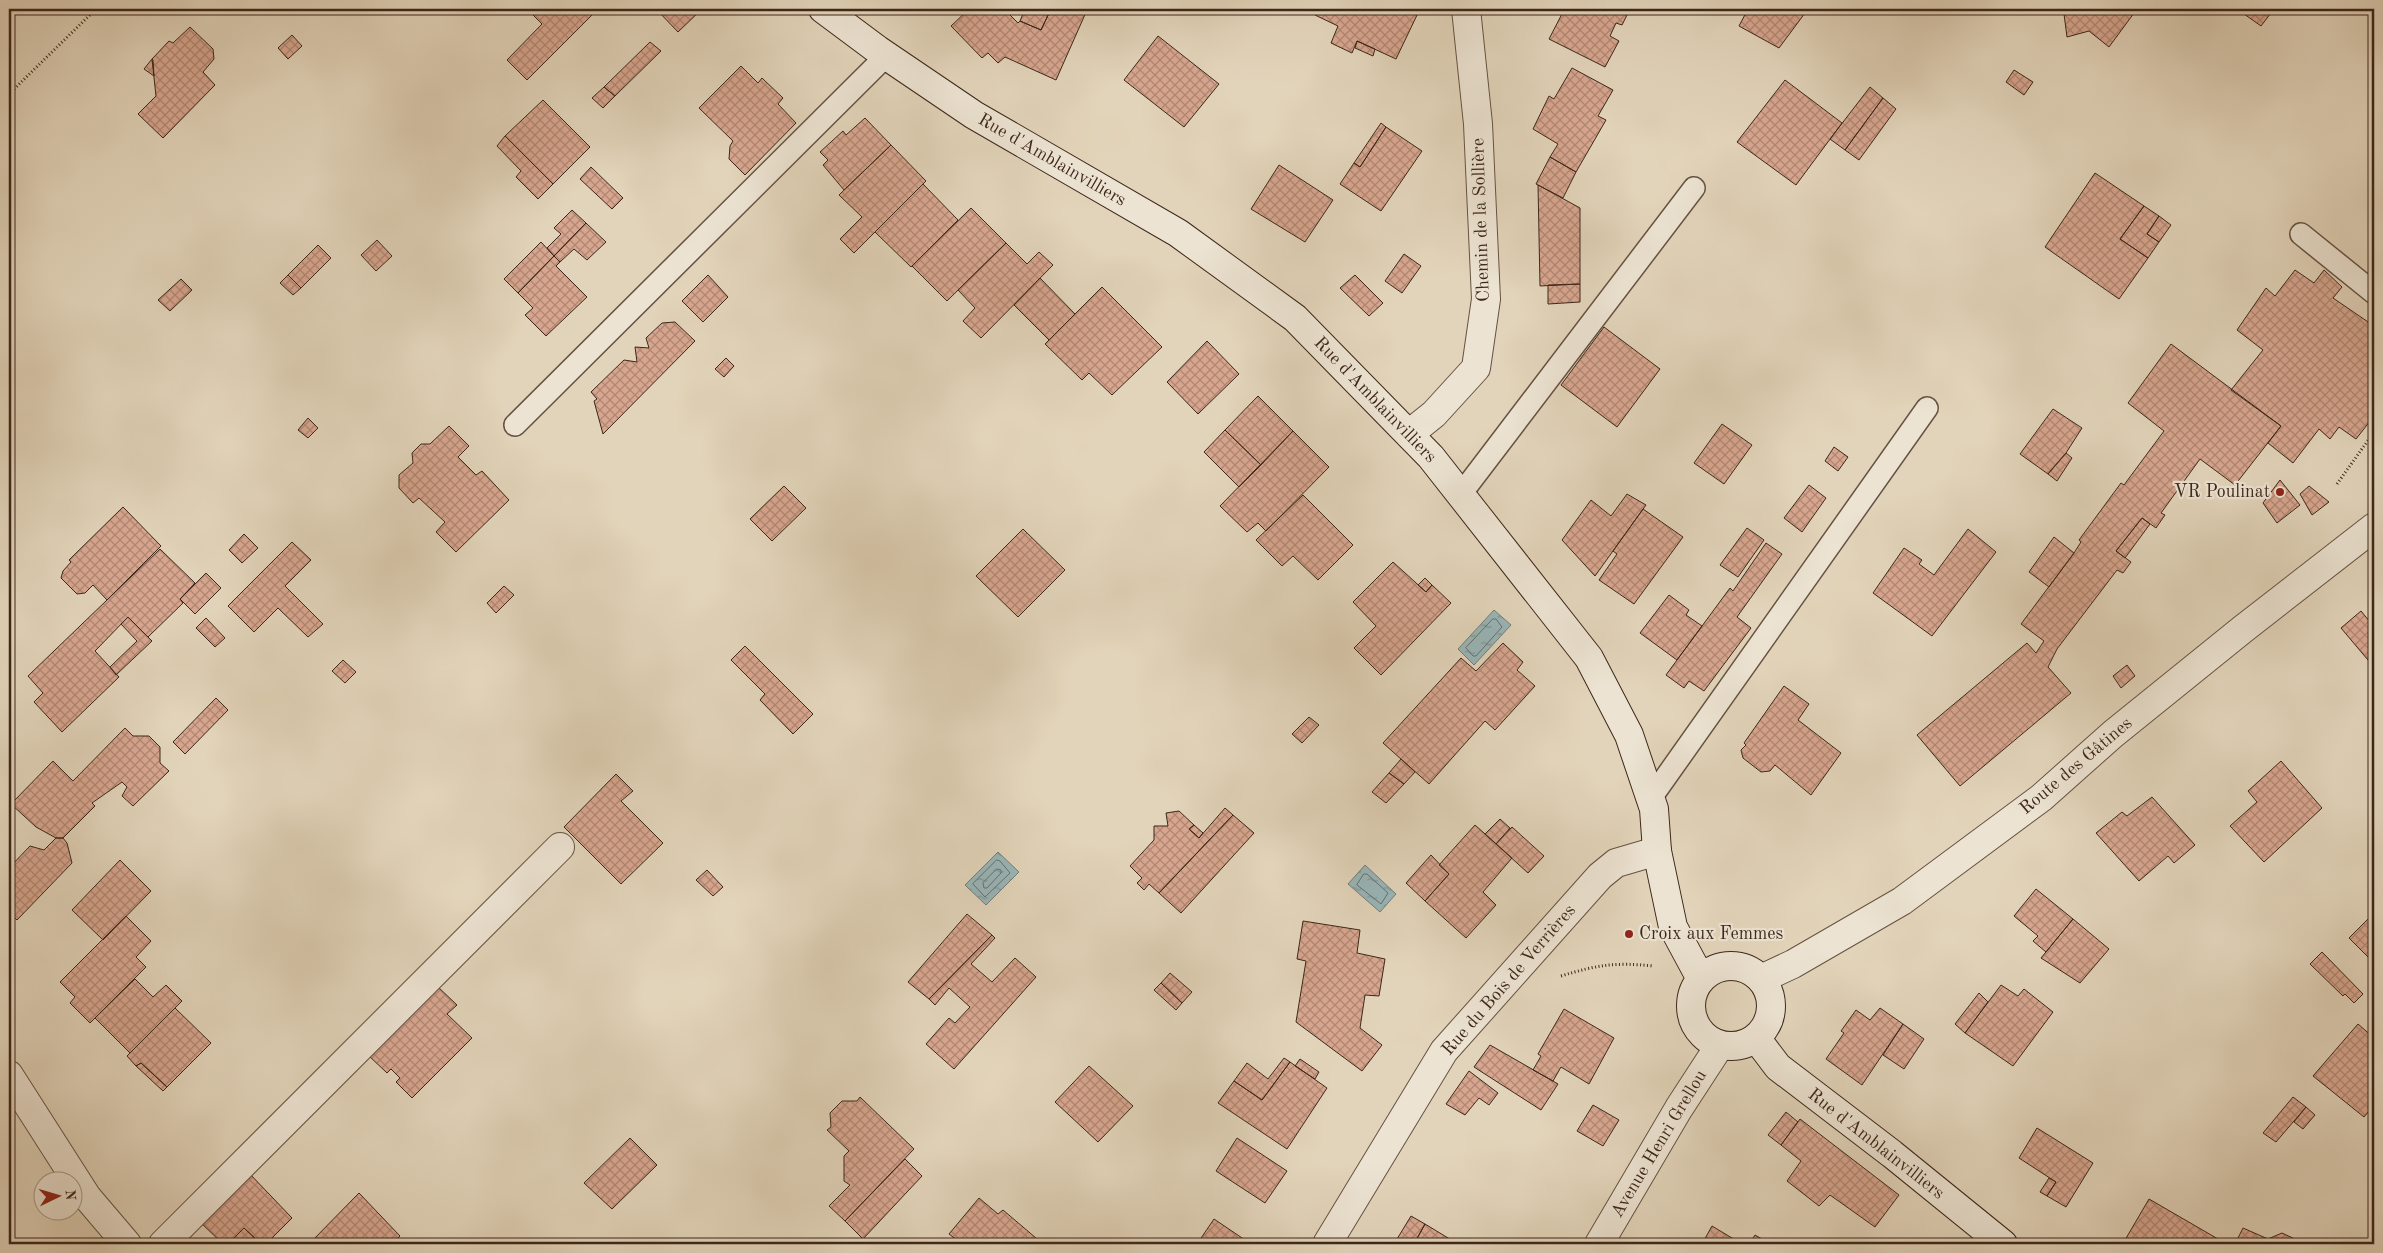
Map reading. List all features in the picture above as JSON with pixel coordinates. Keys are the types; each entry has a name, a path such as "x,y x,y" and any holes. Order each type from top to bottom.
{"street":[{"name":"Rue d'Amblainvilliers","path":"823,9 886,56 974,115 1178,233 1295,318 1431,456 1589,658 1629,735 1651,798 1657,851 1673,927 1684,944 1701,979"},
{"name":"Chemin de la Sollière","path":"1409,434 1434,414 1476,368 1486,298 1478,124 1466,9"},
{"name":"Route des Gâtines","path":"1761,979 1793,964 1902,901 2041,798 2113,734 2243,628 2374,526"},
{"path":"163,1244 560,847"},
{"name":"Rue du Bois de Verrières","path":"1327,1244 1444,1050 1600,876 1616,863 1657,851"},
{"path":"1724,966 1738,966 1750,971 1761,979 1768,991 1770,1016 1756,1038 1739,1045 1720,1045 1708,1039 1698,1030 1692,1017 1691,1003 1694,990 1701,979 1712,970 1724,966"},
{"name":"Rue d'Amblainvilliers","path":"1756,1038 1778,1067 1892,1154 2003,1244"},
{"name":"Avenue Henri Grellou","path":"1599,1244 1679,1108 1720,1045"},
{"path":"9,1075 86,1197 127,1244"}],"lane":[{"path":"516,425 886,56"},
{"path":"1461,494 1694,188"},
{"path":"2301,234 2374,293"},
{"path":"1651,798 1927,408"}],"path":[{"path":"9,94 96,9"},
{"path":"2337,484 2374,432"},
{"path":"1512,975 1530,986 1588,968 1619,963 1653,966 1684,944"}],"water":[{"path":"1494,610 1511,625 1474,665 1458,649"},
{"path":"998,852 1019,872 986,905 965,885"},
{"path":"1365,865 1396,894 1380,912 1348,884"}],"building":[{"path":"527,9 590,9 594,13 527,80 507,60 542,24"},
{"path":"656,9 702,9 678,32"},
{"path":"969,9 1004,9 1018,23 1020,21 1041,30 1051,9 1087,10 1056,80 1005,57 998,63 988,53 982,58 951,26"},
{"path":"1025,9 1051,9 1041,30 1020,21"},
{"path":"1314,9 1410,9 1418,13 1396,59 1357,41 1352,53 1331,43 1338,26 1315,15"},
{"path":"1571,9 1630,9 1622,25 1616,23 1610,36 1619,41 1605,67 1549,39 1564,10 1569,13"},
{"path":"1748,9 1808,9 1779,48 1739,26"},
{"path":"2068,9 2137,9 2109,47 2089,31 2067,37 2064,14"},
{"path":"2237,9 2274,9 2261,26"},
{"path":"190,27 213,49 214,59 203,72 215,85 163,138 138,114 156,96 152,59 169,41 173,43"},
{"path":"292,35 302,46 288,59 278,48"},
{"path":"1158,36 1219,84 1184,127 1124,80"},
{"path":"1357,41 1375,49 1373,56 1355,48"},
{"path":"650,42 661,51 615,96 604,87"},
{"path":"153,60 154,76 144,69"},
{"path":"741,66 758,83 762,78 783,98 778,104 796,123 745,175 729,159 730,146 733,141 699,108"},
{"path":"1572,68 1613,90 1598,116 1606,120 1576,172 1550,157 1558,144 1533,129 1549,96 1554,99"},
{"path":"2014,70 2033,82 2024,95 2006,82"},
{"path":"1785,80 1842,123 1796,185 1737,142"},
{"path":"604,87 615,96 603,108 592,98"},
{"path":"1870,87 1883,98 1845,150 1830,139"},
{"path":"1883,98 1896,109 1859,160 1845,150"},
{"path":"543,100 590,147 553,184 505,136"},
{"path":"865,118 891,145 844,190 823,165 828,160 820,152 843,131 846,135"},
{"path":"1381,123 1386,127 1360,167 1354,163"},
{"path":"1386,127 1422,151 1381,211 1340,184 1354,163 1360,167"},
{"path":"505,136 553,184 538,199 516,177 521,171 497,146"},
{"path":"891,145 926,181 854,253 840,239 862,217 839,195"},
{"path":"1550,157 1576,172 1563,198 1536,184"},
{"path":"1279,165 1333,200 1305,242 1251,209"},
{"path":"591,167 623,198 612,209 580,179"},
{"path":"2095,173 2144,206 2120,239 2148,258 2119,299 2045,247"},
{"path":"923,184 958,220 911,267 875,232"},
{"path":"1538,185 1580,208 1580,284 1540,286"},
{"path":"2144,206 2159,216 2147,234 2159,242 2148,258 2120,239"},
{"path":"971,208 1006,243 947,301 912,266"},
{"path":"572,210 586,223 554,256 547,248 561,234 554,228"},
{"path":"2159,216 2171,225 2159,242 2147,234"},
{"path":"586,223 606,242 587,260 574,249 560,262 554,256"},
{"path":"377,240 392,256 376,271 361,255"},
{"path":"541,242 554,256 518,293 504,279"},
{"path":"1006,243 1027,264 1039,252 1053,265 981,338 963,321 975,308 958,290"},
{"path":"318,245 331,258 301,288 288,275"},
{"path":"1404,254 1421,266 1402,293 1385,281"},
{"path":"554,256 560,262 556,266 587,297 546,336 525,315 533,308 518,293"},
{"path":"2295,270 2314,283 2324,270 2342,287 2333,298 2374,326 2374,383 2372,387 2374,389 2374,416 2356,439 2339,427 2330,439 2319,429 2293,463 2268,443 2281,426 2231,390 2263,350 2237,330 2266,288 2275,296"},
{"path":"288,275 301,288 293,295 280,283"},
{"path":"708,275 728,297 703,322 682,301"},
{"path":"1355,275 1383,303 1369,316 1340,288"},
{"path":"1040,278 1075,314 1049,340 1014,305"},
{"path":"181,279 192,290 170,311 158,300"},
{"path":"1580,284 1580,302 1548,304 1548,285"},
{"path":"1102,287 1162,347 1112,395 1089,373 1082,380 1045,344"},
{"path":"675,322 695,341 603,434 594,401 597,399 591,392 624,360 637,362 635,347 649,348 646,338 662,323"},
{"path":"1604,327 1660,369 1617,427 1561,385"},
{"path":"1207,341 1239,374 1198,414 1167,382"},
{"path":"2171,344 2281,426 2235,485 2200,459 2161,513 2165,515 2156,528 2142,518 2116,551 2131,562 2123,573 2117,570 2057,649 2048,667 2071,693 1960,786 1917,735 2027,643 2036,653 2044,641 2021,624 2074,553 2081,542 2079,540 2121,483 2124,485 2164,431 2128,403"},
{"path":"726,358 734,366 724,377 715,369"},
{"path":"1258,396 1293,431 1261,465 1225,430"},
{"path":"2053,409 2082,428 2066,453 2048,474 2020,454"},
{"path":"308,418 318,428 308,438 298,430"},
{"path":"1722,424 1752,445 1724,484 1694,463"},
{"path":"449,426 469,446 458,457 476,475 482,471 509,500 456,552 436,532 445,522 419,498 413,503 399,488 399,475 413,463 412,453 421,444 430,444"},
{"path":"1225,430 1261,465 1239,487 1204,452"},
{"path":"1293,431 1329,467 1266,531 1258,523 1247,532 1220,506"},
{"path":"1834,447 1848,457 1838,471 1825,461"},
{"path":"2066,453 2072,458 2057,481 2048,474"},
{"name":"VR Poulinat","path":"2280,480 2300,505 2277,523 2263,503"},
{"path":"1809,485 1826,498 1802,532 1784,518"},
{"path":"784,486 806,508 772,541 750,519"},
{"path":"2309,486 2329,502 2312,515 2300,494"},
{"path":"1627,494 1646,505 1595,576 1562,540 1591,500 1611,516"},
{"path":"1303,495 1353,545 1318,580 1293,556 1282,566 1256,540"},
{"path":"123,507 161,546 107,600 93,585 85,593 77,594 61,578 63,571 71,562 69,560"},
{"path":"1643,509 1683,537 1634,604 1599,580 1617,554 1613,551"},
{"path":"2142,518 2150,524 2125,558 2116,551"},
{"path":"1747,528 1764,540 1738,577 1720,565"},
{"path":"1023,529 1065,570 1018,617 976,576"},
{"path":"1968,529 1996,552 1932,636 1873,593 1904,548 1922,560 1919,564 1934,575"},
{"path":"244,534 258,548 242,563 229,550"},
{"path":"2054,537 2074,553 2049,587 2029,572"},
{"path":"292,542 311,560 285,586 323,624 308,637 278,608 254,632 228,606"},
{"path":"1766,543 1782,554 1737,617 1751,628 1704,691 1689,681 1684,688 1666,675 1730,588 1733,591"},
{"path":"160,549 195,583 180,599 183,603 148,637 128,617 95,651 119,677 62,732 34,702 43,693 28,676"},
{"path":"1393,562 1426,592 1432,585 1451,603 1381,675 1354,648 1376,626 1353,602"},
{"path":"206,573 221,588 195,614 180,599"},
{"path":"1425,578 1432,585 1426,592 1418,585"},
{"path":"504,586 514,595 496,613 487,603"},
{"path":"1669,595 1689,610 1686,615 1702,626 1677,660 1640,633"},
{"path":"2361,611 2374,627 2373,666 2341,628"},
{"path":"128,617 152,641 116,675 110,667 137,641 121,624"},
{"path":"206,618 225,638 215,647 196,628"},
{"path":"1503,643 1523,662 1517,670 1535,686 1495,730 1485,721 1429,784 1383,743 1461,658 1476,671"},
{"path":"745,646 813,714 793,734 760,700 765,694 731,660"},
{"path":"343,660 356,672 345,683 332,671"},
{"path":"2127,665 2135,676 2121,688 2113,676"},
{"path":"1784,686 1809,704 1798,720 1841,753 1811,795 1775,765 1770,771 1761,772 1743,758 1741,750"},
{"path":"216,698 228,710 185,754 173,742"},
{"path":"1309,717 1319,725 1302,743 1292,734"},
{"path":"125,728 133,736 149,736 160,747 160,763 169,771 133,806 122,796 127,787 122,782 92,803 95,806 63,838 56,838 36,827 11,804 53,761 73,781"},
{"path":"1401,759 1415,772 1404,784 1389,773"},
{"path":"2281,761 2322,808 2264,862 2230,826 2257,802 2248,791"},
{"path":"1389,773 1404,784 1386,803 1372,792"},
{"path":"616,774 633,791 621,801 663,843 621,884 564,827"},
{"path":"2152,797 2195,845 2174,863 2168,856 2139,881 2096,833 2122,812 2127,816"},
{"path":"1225,808 1233,815 1159,893 1149,884 1144,890 1137,883 1142,878 1130,866 1154,840 1154,826 1168,826 1166,813 1179,811 1194,825 1189,829 1199,838"},
{"path":"1233,815 1254,833 1181,913 1159,893"},
{"path":"1500,819 1510,828 1496,844 1485,834"},
{"path":"1194,825 1203,833 1199,838 1189,829"},
{"path":"1475,825 1512,858 1483,892 1496,905 1466,938 1425,901 1449,874 1439,865"},
{"path":"1512,827 1544,856 1528,873 1496,844"},
{"path":"56,838 63,838 67,843 72,863 17,920 9,912 9,868 30,846 44,850"},
{"path":"1431,855 1449,874 1425,901 1406,883"},
{"path":"120,860 151,891 103,940 72,910"},
{"path":"707,870 723,887 713,896 696,880"},
{"path":"2036,889 2073,919 2046,952 2033,941 2038,936 2014,916"},
{"path":"9,912 15,918 9,923"},
{"path":"2374,913 2374,963 2349,938"},
{"path":"967,914 992,935 929,999 908,982"},
{"path":"126,916 151,941 136,957 146,967 90,1023 70,1003 75,997 60,982"},
{"path":"2073,919 2109,949 2080,983 2041,958"},
{"path":"1303,921 1360,930 1357,953 1385,959 1379,996 1365,995 1360,1028 1382,1045 1362,1071 1296,1022 1306,961 1297,959"},
{"path":"992,935 995,938 971,964 992,982 1015,958 1036,977 954,1069 926,1044 949,1018 955,1023 970,1007 949,988 935,1005 929,999"},
{"path":"2322,952 2363,994 2354,1003 2345,994 2343,996 2310,964"},
{"path":"1170,973 1192,992 1182,1003 1161,983"},
{"path":"135,979 153,997 166,985 182,1001 130,1053 95,1018"},
{"path":"1161,983 1182,1003 1176,1010 1154,990"},
{"path":"436,985 457,1005 447,1014 472,1038 412,1098 396,1082 400,1078 391,1069 387,1073 367,1054"},
{"path":"2001,985 2018,996 2024,989 2053,1012 2013,1066 1965,1033"},
{"path":"1979,993 1988,1002 1965,1033 1955,1024"},
{"path":"175,1008 211,1043 167,1087 141,1063 136,1066 127,1056"},
{"path":"1880,1008 1903,1024 1862,1085 1826,1059 1844,1033 1841,1031 1856,1010 1870,1020"},
{"path":"1564,1009 1614,1038 1589,1084 1561,1067 1553,1081 1533,1070 1541,1056 1538,1054"},
{"path":"1903,1024 1924,1039 1904,1069 1883,1055"},
{"path":"2358,1024 2374,1038 2374,1105 2364,1117 2313,1076"},
{"path":"1490,1045 1558,1084 1541,1110 1474,1067"},
{"path":"1284,1058 1290,1062 1262,1100 1234,1081 1247,1063 1268,1079"},
{"path":"1300,1059 1319,1072 1315,1079 1295,1066"},
{"path":"1290,1062 1327,1088 1287,1149 1218,1103 1234,1081 1262,1100"},
{"path":"141,1063 167,1087 163,1091 136,1066"},
{"path":"1089,1066 1133,1106 1098,1142 1055,1102"},
{"path":"1469,1071 1498,1093 1489,1105 1479,1098 1465,1115 1446,1104"},
{"path":"860,1097 914,1149 845,1221 829,1206 850,1185 844,1181 844,1156 849,1151 827,1130 831,1127 830,1113 842,1101 857,1101"},
{"path":"2293,1097 2306,1107 2276,1142 2263,1133"},
{"path":"1593,1105 1619,1120 1603,1146 1577,1131"},
{"path":"2306,1107 2315,1115 2303,1129 2294,1122"},
{"path":"1786,1112 1798,1122 1781,1145 1768,1135"},
{"path":"1800,1119 1899,1195 1875,1227 1830,1195 1819,1206 1787,1181 1801,1161 1781,1145"},
{"path":"2037,1128 2093,1163 2066,1207 2047,1196 2056,1182 2019,1158"},
{"path":"630,1138 657,1165 612,1209 584,1183"},
{"path":"1237,1138 1287,1171 1265,1203 1216,1171"},
{"path":"905,1159 922,1176 863,1239 845,1221"},
{"path":"248,1172 292,1218 266,1244 261,1244 244,1228 228,1244 223,1244 199,1221"},
{"path":"2049,1178 2056,1182 2047,1196 2040,1192"},
{"path":"359,1193 400,1236 392,1244 309,1244"},
{"path":"979,1198 998,1214 1003,1210 1043,1244 962,1244 949,1234"},
{"path":"2149,1199 2218,1239 2215,1244 2133,1244 2125,1240"},
{"path":"1411,1216 1425,1224 1414,1244 1394,1244"},
{"path":"1214,1219 1251,1244 1197,1244"},
{"path":"1425,1224 1458,1244 1414,1244"},
{"path":"1712,1226 1742,1244 1702,1244"},
{"path":"244,1228 261,1244 228,1244"},
{"path":"2243,1228 2268,1239 2282,1233 2297,1240 2295,1244 2235,1244"},
{"path":"1755,1235 1771,1244 1749,1244"}],"place":[{"name":"VR Poulinat","path":"2280,492"},
{"name":"Croix aux Femmes","path":"1629,934"}]}
